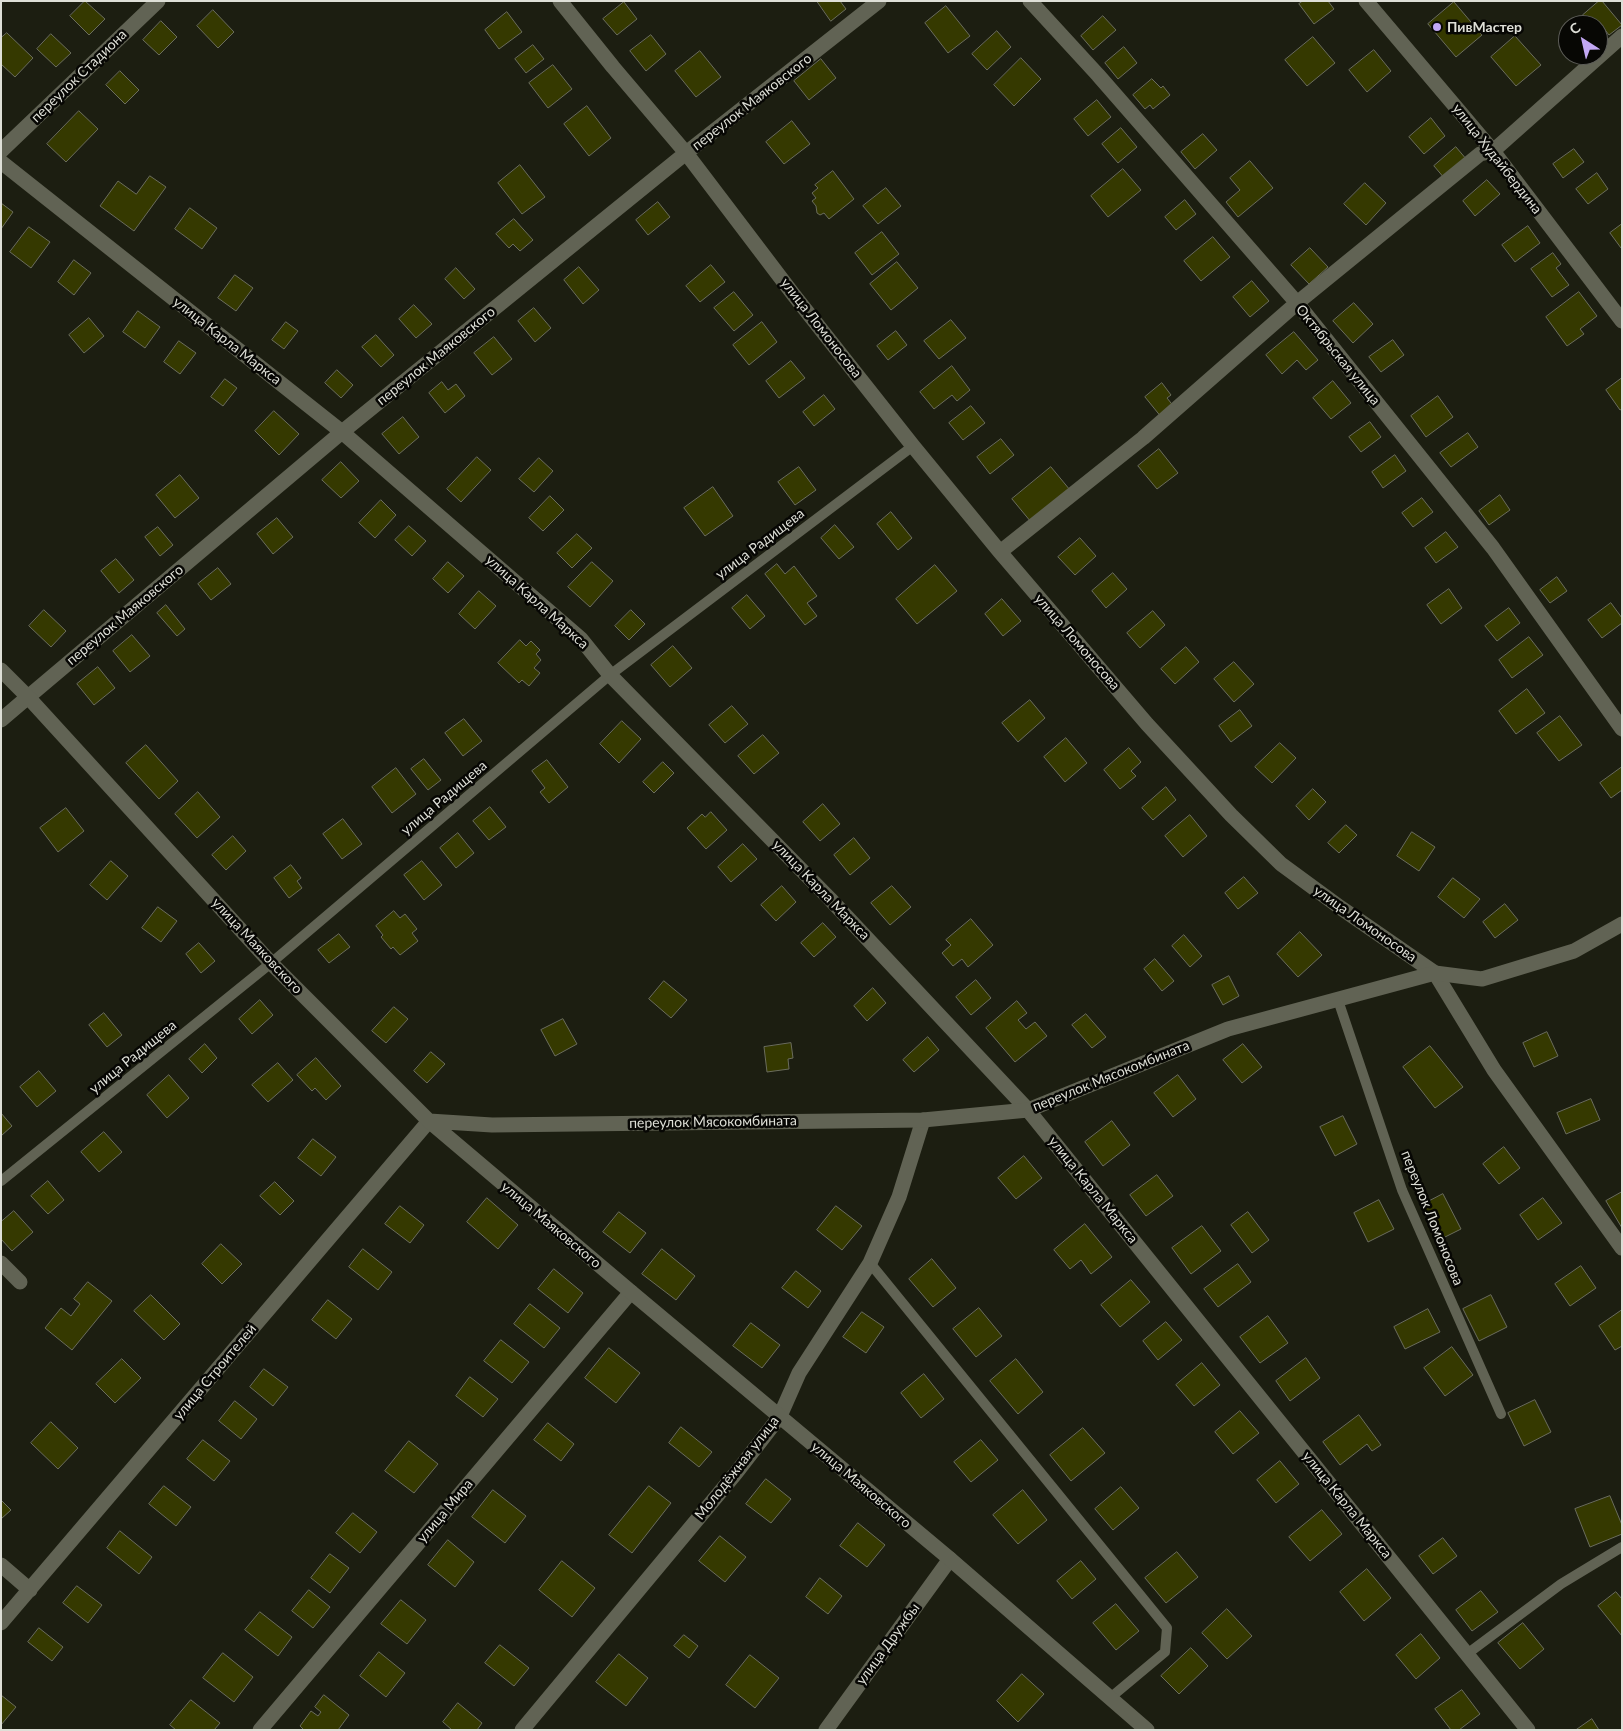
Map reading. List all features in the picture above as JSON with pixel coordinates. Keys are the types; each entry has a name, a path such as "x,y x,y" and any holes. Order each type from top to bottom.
{"street":[{"name":"переулок Стадиона","path":"1,151 158,1"},
{"name":"улица Ломоносова","path":"560,1 686,153 793,294 913,446 1000,552 1147,724 1232,815 1281,864 1435,973 1494,1070 1622,1248"},
{"name":"переулок Маяковского","path":"1,720 342,432 686,153 879,1"},
{"name":"Октябрьская улица","path":"1030,1 1098,75 1296,303 1493,548 1622,729"},
{"name":"улица Худайбердина","path":"1366,1 1493,151 1622,321"},
{"path":"1000,552 1143,438 1296,303 1480,154 1493,151 1622,36"},
{"name":"улица Карла Маркса","path":"1,162 342,432 581,639 610,675 830,899 1028,1110 1528,1730"},
{"name":"улица Маяковского","path":"1,670 28,697 271,963 428,1121 950,1559 1147,1730"},
{"name":"переулок Мясокомбината","path":"428,1121 492,1125 923,1120 1028,1110 1228,1029 1435,973 1482,979 1574,951 1622,924"},
{"name":"Молодёжная улица","path":"522,1730 736,1473 780,1416 799,1373 870,1263 899,1197 923,1120"},
{"name":"улица Строителей","path":"1,1623 428,1121"},
{"path":"1,1263 20,1282"},
{"name":"улица Мира","path":"260,1730 630,1292"},
{"name":"улица Дружбы","path":"826,1730 950,1559"},
{"path":"1,1565 30,1590"}],"lane":[{"name":"улица Радищева","path":"1,1181 271,963 610,675 913,446"},
{"name":"переулок Ломоносова","path":"1338,1000 1402,1190 1502,1414"},
{"path":"870,1263 1167,1628 1165,1652 1110,1698"},
{"path":"1467,1654 1561,1584 1622,1547"}],"building":[{"path":"85,1 105,19 89,35 70,16"},
{"path":"817,1 840,1 846,9 831,21"},
{"path":"1303,1 1328,1 1334,9 1314,24 1299,4"},
{"path":"1599,1 1602,1 1622,25 1609,35 1608,15 1583,15"},
{"path":"624,2 637,19 617,35 603,19"},
{"path":"1454,2 1482,35 1456,57 1428,24"},
{"path":"946,6 970,36 948,53 925,23"},
{"path":"213,10 234,32 218,48 197,26"},
{"path":"507,12 522,32 499,49 485,30"},
{"path":"1103,16 1116,30 1093,50 1081,36"},
{"path":"161,21 177,37 159,55 143,40"},
{"path":"997,31 1011,47 987,70 972,54"},
{"path":"7,33 33,58 15,77 1,64 1,38"},
{"path":"51,34 71,53 56,67 37,49"},
{"path":"651,35 666,54 646,71 630,51"},
{"path":"1515,36 1541,65 1516,86 1491,57"},
{"path":"1313,37 1335,63 1307,86 1285,60"},
{"path":"533,45 544,59 526,73 515,59"},
{"path":"1124,47 1137,63 1118,79 1105,63"},
{"path":"1374,50 1391,71 1367,92 1349,70"},
{"path":"700,51 721,77 696,97 675,71"},
{"path":"1021,58 1041,79 1014,106 994,85"},
{"path":"821,59 836,78 809,100 794,81"},
{"path":"553,65 572,89 548,108 529,83"},
{"path":"120,71 139,90 125,104 106,85"},
{"path":"1152,79 1161,88 1163,86 1170,95 1153,109 1150,105 1145,109 1133,95"},
{"path":"1097,100 1111,117 1088,136 1074,119"},
{"path":"587,106 611,138 589,156 564,124"},
{"path":"79,111 98,129 66,162 47,144"},
{"path":"1431,118 1445,136 1424,154 1409,137"},
{"path":"792,121 810,144 784,164 766,142"},
{"path":"1121,128 1137,147 1118,163 1102,144"},
{"path":"1203,134 1217,150 1195,169 1181,152"},
{"path":"1456,147 1467,160 1445,179 1434,166"},
{"path":"1574,149 1584,162 1563,178 1553,164"},
{"path":"1250,161 1273,188 1238,217 1226,202 1240,190 1230,178"},
{"path":"520,165 545,197 522,214 498,183"},
{"path":"1123,169 1141,190 1108,217 1091,196"},
{"path":"833,171 854,199 829,219 824,213 820,215 817,213 816,206 812,201 816,198 812,193 818,188 815,185"},
{"path":"1597,173 1608,189 1588,204 1576,189"},
{"path":"150,176 166,187 134,231 100,206 118,181 136,194"},
{"path":"1487,180 1500,194 1475,216 1463,201"},
{"path":"1365,183 1386,203 1366,225 1344,204"},
{"path":"886,188 901,206 878,224 863,206"},
{"path":"1185,200 1196,214 1176,230 1165,217"},
{"path":"658,202 670,217 648,235 636,220"},
{"path":"1,203 13,212 1,229"},
{"path":"190,208 217,228 202,249 175,229"},
{"path":"514,219 533,240 520,251 513,244 509,248 496,234"},
{"path":"1622,224 1622,247 1621,248 1610,233"},
{"path":"1528,226 1540,243 1515,262 1502,245"},
{"path":"29,227 50,242 31,268 10,252"},
{"path":"882,232 899,254 872,275 855,253"},
{"path":"1213,237 1230,257 1201,281 1184,261"},
{"path":"1310,248 1328,267 1309,284 1291,265"},
{"path":"1553,253 1561,264 1556,268 1569,285 1552,297 1531,269"},
{"path":"74,260 91,273 74,295 58,282"},
{"path":"897,262 918,288 891,310 870,284"},
{"path":"711,265 725,282 700,302 686,286"},
{"path":"579,267 599,290 583,304 564,280"},
{"path":"456,268 475,289 464,299 445,279"},
{"path":"235,275 253,288 236,311 218,298"},
{"path":"1252,281 1269,301 1250,317 1233,297"},
{"path":"734,292 753,315 734,331 714,308"},
{"path":"1579,292 1597,316 1580,329 1584,334 1567,346 1546,317"},
{"path":"1354,303 1373,324 1353,343 1333,321"},
{"path":"414,305 432,324 416,338 399,319"},
{"path":"534,308 551,328 535,342 518,321"},
{"path":"138,311 160,327 145,348 123,332"},
{"path":"89,318 104,336 84,353 69,335"},
{"path":"951,320 966,338 939,359 924,341"},
{"path":"286,322 298,331 284,349 272,340"},
{"path":"762,322 777,342 749,365 733,345"},
{"path":"896,331 907,345 888,360 877,346"},
{"path":"1294,332 1318,360 1306,370 1297,360 1282,374 1266,355"},
{"path":"376,335 394,355 381,367 362,347"},
{"path":"494,337 512,359 492,375 474,353"},
{"path":"1393,340 1404,355 1381,372 1369,357"},
{"path":"179,341 196,353 180,374 164,362"},
{"path":"791,361 805,378 779,398 766,381"},
{"path":"952,366 970,390 957,401 952,395 934,409 920,392"},
{"path":"337,370 353,385 341,398 325,383"},
{"path":"1622,378 1622,409 1620,410 1606,390"},
{"path":"225,379 237,388 223,406 211,397"},
{"path":"1333,381 1351,403 1331,419 1313,398"},
{"path":"442,382 448,390 456,384 465,396 445,413 429,393"},
{"path":"1162,383 1171,395 1167,398 1175,408 1162,418 1145,397"},
{"path":"824,395 835,409 814,426 803,412"},
{"path":"1438,396 1453,417 1426,437 1411,416"},
{"path":"971,406 985,423 963,440 949,423"},
{"path":"274,411 299,434 279,455 255,431"},
{"path":"403,417 419,437 399,454 382,434"},
{"path":"1370,422 1381,437 1361,452 1349,437"},
{"path":"1468,433 1478,447 1451,467 1440,453"},
{"path":"1001,439 1014,455 990,474 977,457"},
{"path":"1159,449 1178,473 1157,489 1138,466"},
{"path":"1395,455 1406,471 1383,488 1372,472"},
{"path":"477,457 491,470 461,502 447,489"},
{"path":"539,458 553,471 534,492 519,479"},
{"path":"341,462 359,481 341,498 322,480"},
{"path":"799,467 816,490 795,505 778,482"},
{"path":"1051,467 1070,490 1031,522 1012,499"},
{"path":"180,475 199,498 175,518 156,495"},
{"path":"713,487 733,516 705,536 684,508"},
{"path":"1500,495 1510,510 1489,525 1479,511"},
{"path":"550,496 564,510 543,531 529,518"},
{"path":"1422,498 1433,512 1413,527 1402,513"},
{"path":"381,500 396,515 375,538 359,523"},
{"path":"891,512 912,538 898,550 877,524"},
{"path":"277,518 293,537 273,554 257,534"},
{"path":"835,525 854,547 839,559 821,538"},
{"path":"409,526 426,541 412,556 395,540"},
{"path":"158,527 173,545 160,556 145,537"},
{"path":"1446,532 1458,547 1436,563 1425,548"},
{"path":"577,534 592,548 572,568 557,553"},
{"path":"1080,538 1096,556 1075,575 1058,557"},
{"path":"116,559 134,580 119,593 101,571"},
{"path":"448,562 464,576 448,593 433,579"},
{"path":"592,562 613,581 590,607 568,587"},
{"path":"777,564 785,574 794,566 817,596 807,603 817,616 805,625 765,574"},
{"path":"935,565 957,591 917,624 896,599"},
{"path":"218,568 231,584 211,600 198,584"},
{"path":"1113,573 1127,589 1106,608 1092,591"},
{"path":"1557,577 1567,591 1550,603 1540,590"},
{"path":"1449,589 1462,608 1441,624 1427,605"},
{"path":"479,591 496,606 475,629 459,614"},
{"path":"747,595 765,616 750,629 732,608"},
{"path":"1002,599 1021,621 1003,636 985,614"},
{"path":"1611,603 1622,618 1622,623 1602,638 1588,620"},
{"path":"166,605 185,629 177,636 157,613"},
{"path":"1509,608 1520,623 1497,641 1485,626"},
{"path":"44,610 66,631 51,647 29,626"},
{"path":"631,610 645,624 629,640 615,626"},
{"path":"1153,611 1165,625 1140,648 1127,633"},
{"path":"132,635 150,656 130,672 113,651"},
{"path":"1529,637 1543,655 1512,678 1499,660"},
{"path":"520,640 526,646 531,641 540,650 536,654 541,660 534,668 540,673 529,686 522,680 519,683 498,663"},
{"path":"673,646 692,668 670,687 651,665"},
{"path":"1186,647 1199,662 1175,684 1161,669"},
{"path":"1234,662 1254,684 1234,702 1214,679"},
{"path":"98,667 115,688 94,705 77,684"},
{"path":"1527,689 1545,713 1516,734 1499,711"},
{"path":"1030,700 1045,718 1018,742 1002,723"},
{"path":"732,706 748,724 725,743 709,725"},
{"path":"1240,710 1252,726 1231,742 1219,726"},
{"path":"1560,716 1582,745 1559,761 1537,733"},
{"path":"464,719 482,741 463,756 445,733"},
{"path":"622,721 641,739 619,763 600,744"},
{"path":"763,735 779,753 754,774 738,756"},
{"path":"1066,738 1087,763 1065,782 1044,757"},
{"path":"1280,743 1296,758 1272,783 1255,767"},
{"path":"146,745 178,781 159,799 126,763"},
{"path":"1129,748 1141,762 1131,771 1136,776 1120,789 1104,770"},
{"path":"424,759 441,780 428,790 411,769"},
{"path":"547,760 568,787 549,803 540,792 545,788 532,771"},
{"path":"663,762 674,773 654,793 643,782"},
{"path":"1622,767 1622,790 1611,798 1600,783"},
{"path":"396,768 416,794 392,813 372,787"},
{"path":"1166,787 1176,800 1153,820 1142,808"},
{"path":"1313,789 1326,802 1309,820 1296,806"},
{"path":"198,792 220,817 197,838 175,814"},
{"path":"823,804 840,824 820,841 803,822"},
{"path":"490,807 506,827 489,840 473,821"},
{"path":"66,808 84,831 58,852 40,828"},
{"path":"711,812 727,830 706,849 687,828 702,814 705,817"},
{"path":"1190,815 1207,836 1183,857 1165,836"},
{"path":"343,819 362,844 342,859 323,834"},
{"path":"1346,825 1357,835 1339,853 1328,843"},
{"path":"1412,832 1435,847 1419,871 1397,856"},
{"path":"458,833 474,853 456,868 440,848"},
{"path":"233,836 246,851 226,870 212,855"},
{"path":"854,838 870,858 850,875 834,855"},
{"path":"743,844 757,859 731,882 718,867"},
{"path":"111,861 128,876 107,900 90,885"},
{"path":"422,861 442,885 424,900 404,875"},
{"path":"291,865 301,878 297,881 302,888 289,898 274,878"},
{"path":"1244,877 1258,893 1238,909 1225,893"},
{"path":"1453,878 1480,899 1464,918 1438,897"},
{"path":"782,886 796,902 776,921 761,905"},
{"path":"892,886 911,907 890,925 871,903"},
{"path":"1505,904 1518,920 1495,938 1483,922"},
{"path":"158,907 177,921 161,942 142,928"},
{"path":"394,911 400,918 405,914 417,929 412,933 418,941 400,955 393,947 391,949 381,937 383,935 376,926"},
{"path":"971,919 993,945 968,967 962,959 953,966 942,953 951,945 946,940"},
{"path":"823,923 836,937 814,957 801,943"},
{"path":"1300,932 1322,955 1298,977 1277,954"},
{"path":"339,934 350,947 329,963 318,950"},
{"path":"1184,935 1202,956 1190,967 1172,946"},
{"path":"199,943 215,961 201,973 186,954"},
{"path":"1155,959 1174,981 1162,991 1144,969"},
{"path":"1229,976 1239,996 1223,1005 1212,985"},
{"path":"976,980 991,998 971,1015 956,997"},
{"path":"664,981 687,1000 671,1018 649,999"},
{"path":"873,988 886,1003 867,1021 854,1006"},
{"path":"260,1000 273,1015 252,1034 239,1019"},
{"path":"1017,1001 1027,1013 1018,1020 1026,1029 1035,1022 1047,1036 1015,1062 986,1028"},
{"path":"394,1007 408,1019 386,1043 372,1031"},
{"path":"104,1013 122,1035 107,1047 89,1025"},
{"path":"1086,1014 1106,1037 1092,1048 1072,1025"},
{"path":"563,1019 577,1044 555,1056 541,1030"},
{"path":"1547,1032 1558,1056 1534,1067 1523,1043"},
{"path":"928,1037 939,1050 914,1072 903,1060"},
{"path":"791,1043 793,1058 788,1059 789,1069 767,1072 764,1047"},
{"path":"205,1044 217,1058 202,1073 189,1059"},
{"path":"1243,1044 1262,1067 1242,1083 1223,1060"},
{"path":"1430,1046 1463,1087 1435,1108 1403,1067"},
{"path":"431,1052 445,1064 427,1083 414,1071"},
{"path":"316,1058 341,1086 326,1100 315,1088 312,1091 297,1075"},
{"path":"278,1063 293,1080 268,1102 252,1085"},
{"path":"39,1071 56,1091 37,1107 20,1087"},
{"path":"169,1075 189,1098 167,1118 147,1095"},
{"path":"1178,1075 1196,1099 1173,1117 1154,1093"},
{"path":"1591,1099 1600,1120 1566,1134 1557,1113"},
{"path":"1,1113 12,1126 1,1136"},
{"path":"1343,1116 1357,1144 1335,1156 1320,1127"},
{"path":"1112,1121 1130,1145 1103,1166 1085,1142"},
{"path":"104,1132 122,1152 99,1172 81,1152"},
{"path":"313,1139 336,1157 321,1176 298,1158"},
{"path":"1504,1147 1520,1168 1499,1184 1483,1164"},
{"path":"1024,1156 1042,1178 1016,1199 998,1178"},
{"path":"1157,1175 1173,1196 1146,1216 1130,1195"},
{"path":"48,1181 64,1200 48,1214 31,1196"},
{"path":"275,1182 294,1201 280,1215 260,1196"},
{"path":"1622,1192 1622,1228 1606,1201"},
{"path":"1443,1194 1461,1229 1439,1240 1422,1205"},
{"path":"487,1198 518,1225 498,1249 467,1222"},
{"path":"1543,1198 1562,1223 1538,1240 1520,1215"},
{"path":"1379,1200 1394,1229 1368,1242 1354,1213"},
{"path":"400,1206 424,1225 410,1243 385,1224"},
{"path":"836,1206 862,1226 842,1250 817,1230"},
{"path":"14,1211 33,1232 12,1251 1,1239 1,1222"},
{"path":"619,1212 646,1233 630,1253 603,1232"},
{"path":"1248,1212 1269,1240 1252,1253 1231,1225"},
{"path":"1085,1224 1112,1257 1091,1274 1081,1260 1070,1269 1054,1250"},
{"path":"1202,1226 1221,1251 1191,1274 1172,1248"},
{"path":"221,1244 242,1264 222,1284 202,1264"},
{"path":"363,1249 392,1272 378,1290 349,1267"},
{"path":"662,1249 695,1276 676,1300 642,1274"},
{"path":"932,1259 956,1288 933,1307 909,1279"},
{"path":"1238,1264 1251,1282 1218,1307 1204,1289"},
{"path":"1581,1266 1596,1288 1570,1306 1555,1284"},
{"path":"554,1269 583,1293 568,1313 538,1289"},
{"path":"796,1271 821,1291 808,1308 782,1288"},
{"path":"1131,1280 1150,1302 1120,1327 1101,1305"},
{"path":"88,1282 112,1301 72,1350 45,1328 61,1308 71,1316 80,1304 74,1299"},
{"path":"151,1295 180,1324 164,1340 134,1311"},
{"path":"1491,1295 1507,1327 1479,1341 1463,1309"},
{"path":"328,1300 352,1319 336,1339 312,1320"},
{"path":"530,1304 560,1328 544,1348 514,1324"},
{"path":"979,1308 1002,1336 976,1357 953,1329"},
{"path":"1428,1309 1440,1332 1405,1349 1394,1327"},
{"path":"1622,1310 1622,1346 1615,1350 1599,1326"},
{"path":"862,1312 884,1327 866,1353 843,1337"},
{"path":"1268,1316 1288,1343 1260,1363 1240,1337"},
{"path":"1166,1322 1182,1340 1158,1360 1143,1341"},
{"path":"751,1323 780,1345 762,1368 733,1346"},
{"path":"501,1340 529,1362 512,1383 484,1361"},
{"path":"1452,1347 1473,1375 1445,1396 1424,1368"},
{"path":"609,1348 640,1373 616,1403 585,1378"},
{"path":"1306,1358 1320,1378 1290,1401 1276,1381"},
{"path":"122,1359 141,1378 115,1403 96,1384"},
{"path":"1016,1359 1043,1392 1018,1414 990,1381"},
{"path":"1202,1363 1220,1385 1194,1406 1176,1385"},
{"path":"264,1369 288,1387 273,1406 250,1387"},
{"path":"924,1374 944,1399 921,1418 901,1393"},
{"path":"470,1377 498,1399 483,1417 456,1396"},
{"path":"1535,1400 1551,1432 1524,1446 1508,1413"},
{"path":"235,1401 257,1419 241,1439 219,1421"},
{"path":"1240,1411 1259,1433 1233,1454 1215,1432"},
{"path":"1359,1415 1381,1445 1372,1451 1367,1444 1340,1465 1323,1442"},
{"path":"51,1422 78,1448 58,1469 31,1443"},
{"path":"548,1423 574,1444 561,1461 534,1440"},
{"path":"681,1427 712,1452 699,1467 669,1443"},
{"path":"1083,1428 1105,1453 1071,1481 1050,1455"},
{"path":"203,1440 230,1461 214,1481 187,1459"},
{"path":"981,1440 998,1460 971,1482 954,1462"},
{"path":"409,1441 438,1464 414,1493 385,1471"},
{"path":"1280,1461 1299,1484 1276,1503 1257,1480"},
{"path":"766,1479 791,1499 771,1523 746,1504"},
{"path":"164,1486 191,1507 176,1526 149,1504"},
{"path":"649,1486 671,1503 632,1553 609,1535"},
{"path":"1121,1487 1139,1508 1113,1530 1095,1509"},
{"path":"493,1490 526,1516 505,1543 472,1517"},
{"path":"1023,1490 1047,1520 1018,1544 993,1515"},
{"path":"1610,1496 1622,1525 1622,1534 1590,1547 1575,1509"},
{"path":"1,1500 11,1510 1,1519"},
{"path":"1322,1510 1342,1534 1310,1561 1289,1537"},
{"path":"353,1513 377,1532 360,1553 336,1533"},
{"path":"858,1523 885,1545 867,1567 840,1546"},
{"path":"120,1531 152,1557 139,1574 107,1548"},
{"path":"720,1536 746,1557 725,1582 699,1561"},
{"path":"1443,1538 1457,1556 1433,1574 1419,1556"},
{"path":"448,1540 474,1562 455,1587 428,1565"},
{"path":"1177,1552 1198,1577 1166,1603 1145,1578"},
{"path":"330,1554 349,1568 330,1593 311,1578"},
{"path":"562,1561 595,1588 572,1617 539,1590"},
{"path":"1081,1561 1096,1579 1072,1599 1057,1581"},
{"path":"1367,1569 1391,1598 1364,1621 1340,1592"},
{"path":"820,1578 842,1596 828,1614 806,1597"},
{"path":"77,1586 102,1605 88,1623 63,1603"},
{"path":"309,1590 330,1607 313,1628 292,1611"},
{"path":"1481,1591 1498,1612 1472,1631 1456,1610"},
{"path":"1616,1592 1622,1599 1622,1636 1598,1606"},
{"path":"401,1600 426,1620 407,1644 381,1624"},
{"path":"1116,1604 1139,1631 1116,1650 1093,1623"},
{"path":"1227,1609 1252,1636 1227,1659 1202,1633"},
{"path":"260,1612 292,1637 278,1656 245,1630"},
{"path":"1523,1623 1544,1649 1520,1669 1498,1643"},
{"path":"39,1628 63,1647 52,1661 28,1642"},
{"path":"1421,1634 1440,1658 1416,1679 1396,1655"},
{"path":"684,1635 698,1646 689,1658 674,1646"},
{"path":"500,1645 529,1668 514,1686 485,1663"},
{"path":"1191,1648 1208,1666 1179,1694 1161,1676"},
{"path":"379,1652 405,1673 386,1697 360,1676"},
{"path":"223,1653 253,1677 234,1702 203,1678"},
{"path":"619,1654 648,1678 626,1706 596,1682"},
{"path":"750,1655 779,1678 755,1708 726,1685"},
{"path":"1022,1674 1044,1694 1018,1722 997,1701"},
{"path":"1462,1690 1480,1714 1459,1730 1451,1730 1435,1709"},
{"path":"1,1695 16,1707 1,1725"},
{"path":"324,1695 349,1715 338,1730 304,1730 300,1726 311,1711 318,1716 321,1712 315,1707"},
{"path":"191,1700 220,1723 214,1730 176,1730 170,1725"},
{"path":"458,1703 482,1723 477,1730 452,1730 443,1722"},
{"path":"1592,1719 1599,1730 1576,1730"}],"place":[{"name":"ПивМастер","path":"1437,27"}]}
